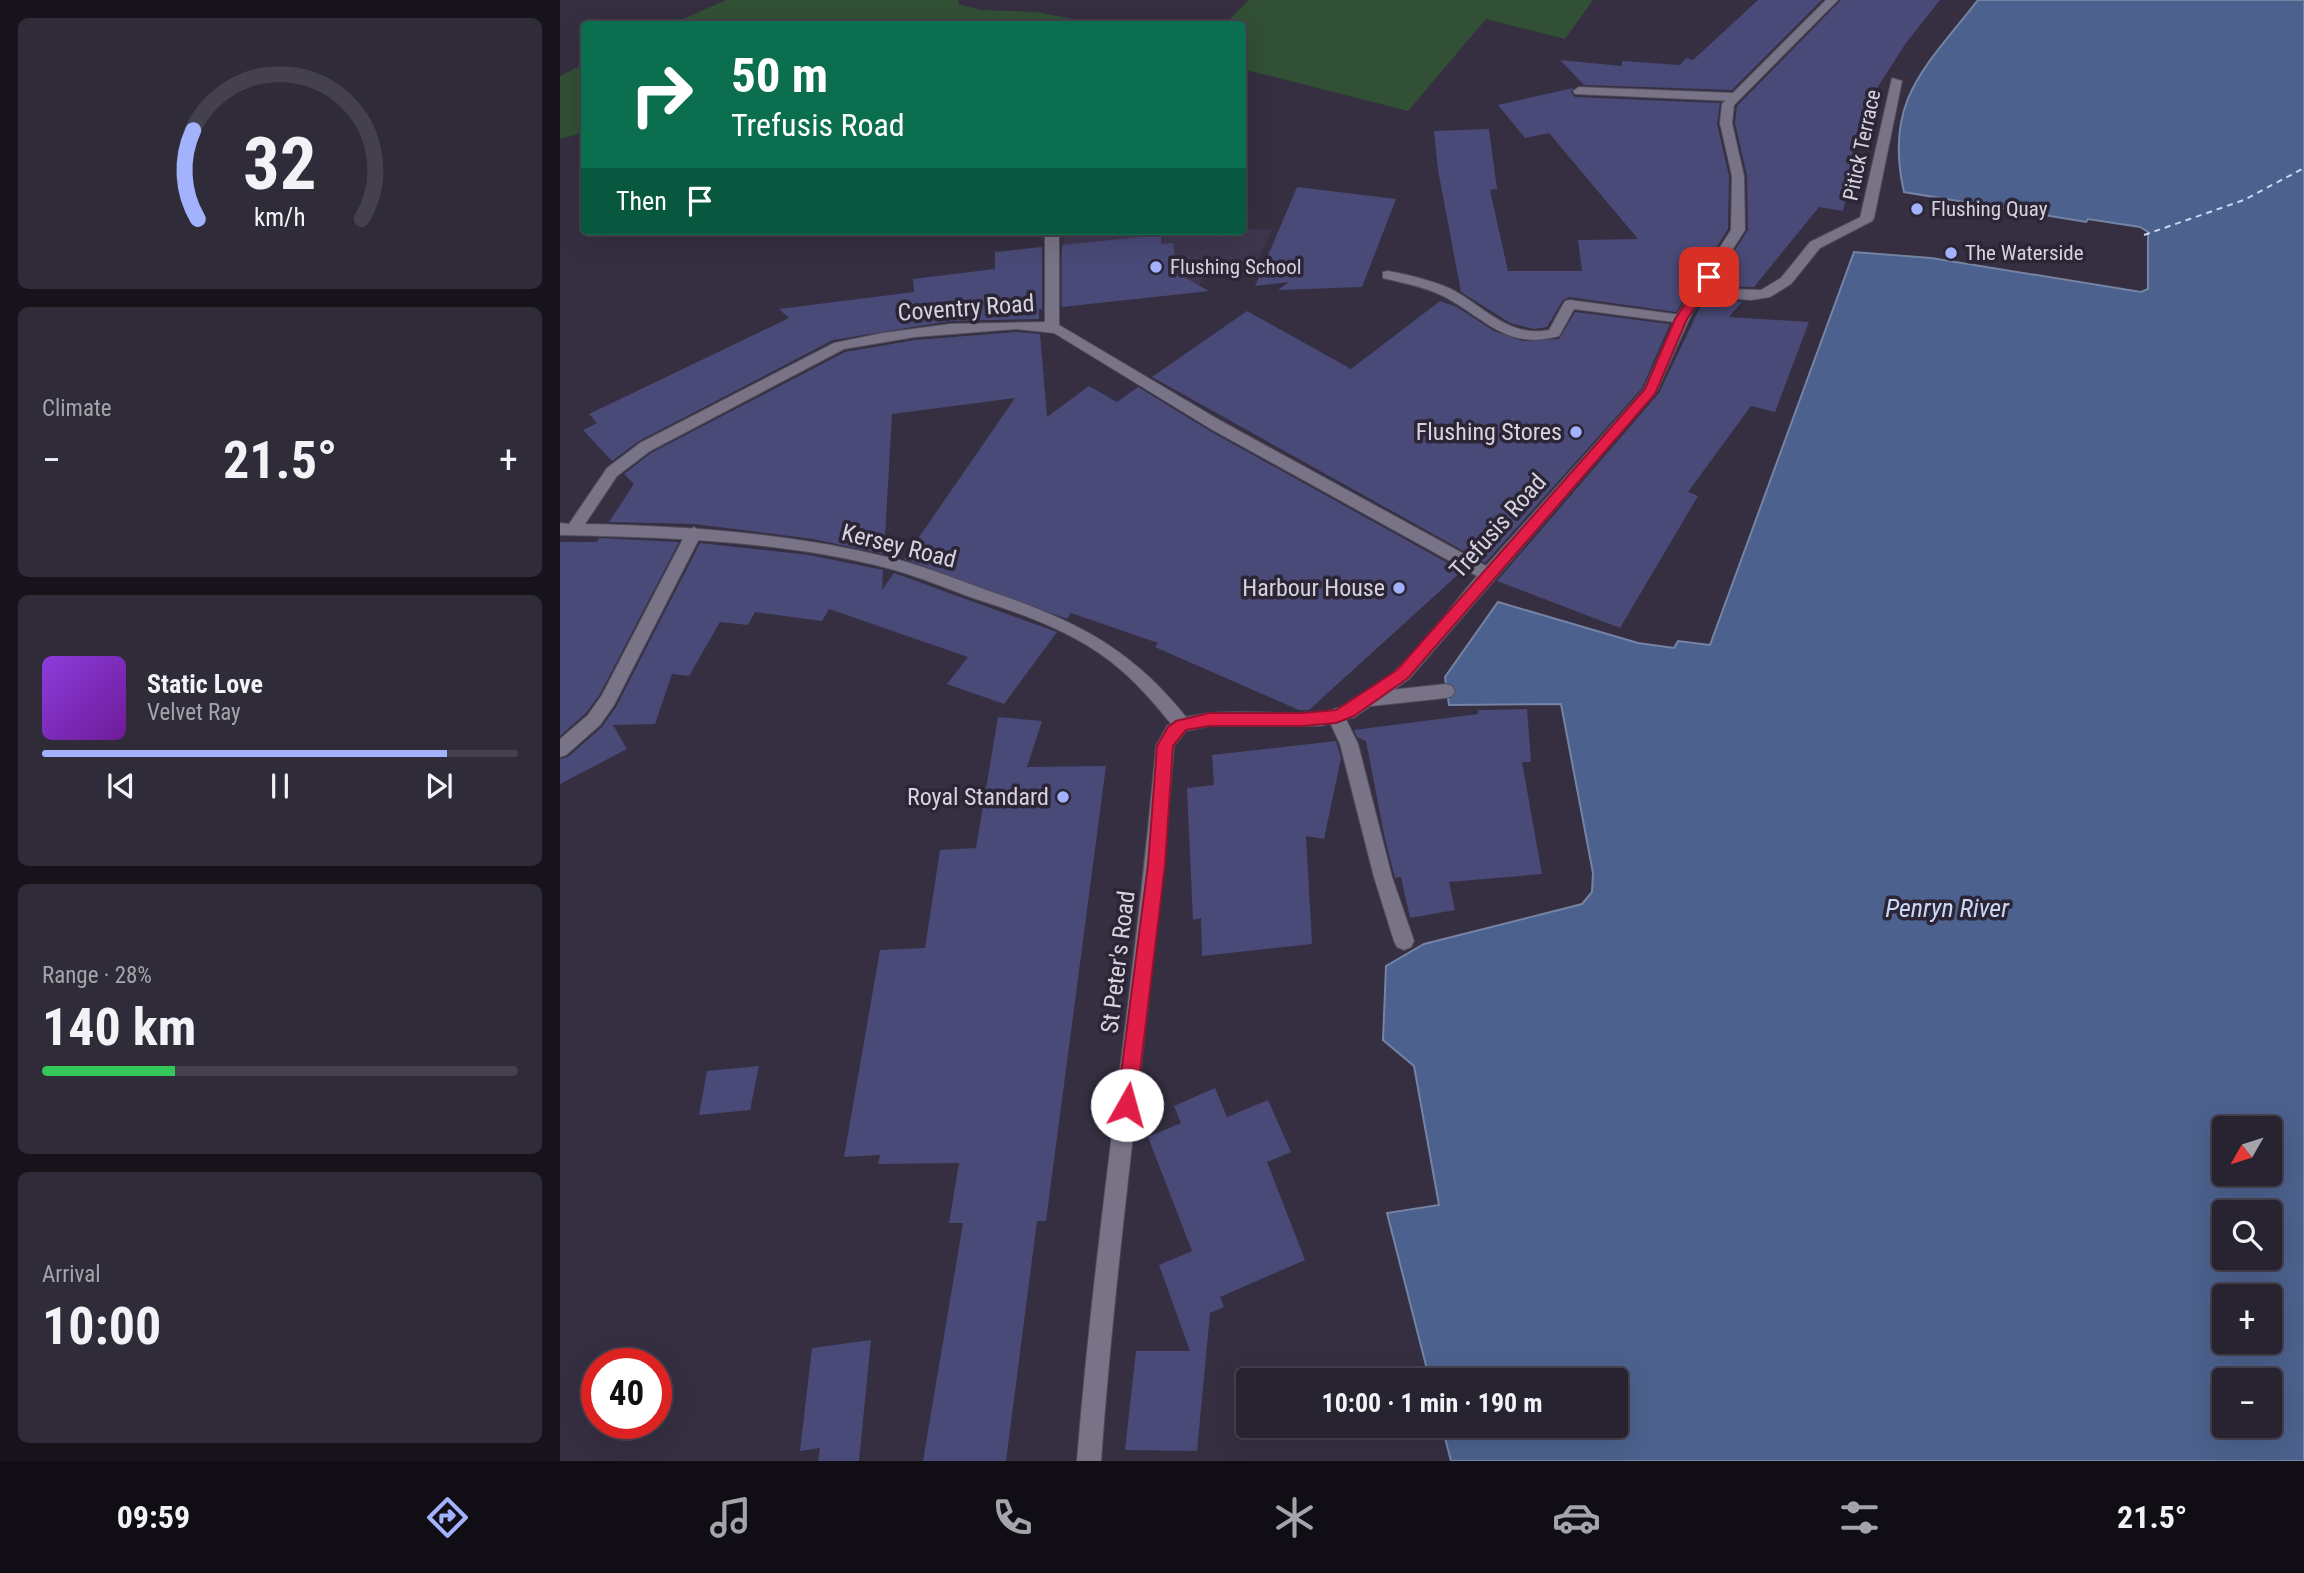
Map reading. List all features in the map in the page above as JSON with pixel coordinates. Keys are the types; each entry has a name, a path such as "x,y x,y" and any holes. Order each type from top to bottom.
{"street":[{"path":"1579,90 1733,97 1832,0"},
{"name":"Pitick Terrace","path":"1698,292 1751,296 1765,294 1786,281 1815,245 1867,218 1896,81"},
{"name":"Trefusis Road","path":"1182,725 1209,719 1302,720 1336,716 1371,699 1403,674 1650,391 1681,319 1738,230 1738,176 1727,123 1728,104 1733,97"},
{"path":"1052,235 1052,326"},
{"path":"1388,275 1443,291 1489,323 1531,336 1553,332 1570,304 1681,319"},
{"name":"Coventry Road","path":"566,530 612,472 636,454 665,435 839,346 871,338 1029,323 1052,326 1216,425 1488,574"},
{"name":"Kersey Road","path":"566,530 694,533 877,560 1027,608 1065,624 1123,660 1163,698 1182,725"},
{"path":"560,750 594,720 608,700 694,533"},
{"path":"1371,699 1446,691"},
{"path":"1336,716 1349,744 1383,877 1404,942"},
{"name":"St Peter's Road","path":"1089,1461 1094,1369 1157,865 1165,746 1173,731 1182,725"}],"shaded area":[{"name":"Flushing School","path":"1246,228 1272,230 1250,276 1206,271 1196,293 1057,306 1058,263 1065,235 1246,235"}],"green space":[{"path":"726,0 959,0 958,4 981,10 1036,12 1084,21 679,21"},
{"path":"1249,0 1593,0 1565,39 1486,19 1408,111 1246,70 1246,21 1228,21"},
{"path":"581,66 581,133 560,139 560,76"}],"water":[{"name":"Penryn River","path":"1978,0 2304,0 2304,1461 1451,1461 1445,1438 1628,1438 1628,1368 1427,1368 1387,1213 1439,1205 1414,1066 1383,1040 1386,966 1424,944 1582,904 1592,892 1593,873 1561,704 1449,705 1445,677 1498,602 1638,643 1674,648 1678,641 1710,645 1854,252 1931,258 2141,292 2148,289 2148,232 2140,227 2088,219 2086,222 1904,192 1899,160 1899,133 1904,108 1926,66"}],"building":[{"path":"1758,0 1822,0 1732,90 1584,85 1560,60 1622,66 1622,61 1680,65 1686,58 1693,60"},
{"path":"1841,0 1940,0 1906,43 1868,102 1843,211 1819,207 1754,287 1712,286 1748,230 1747,176 1735,123 1737,106"},
{"path":"1573,88 1571,92 1575,97 1720,103 1717,124 1729,176 1728,229 1676,312 1569,297 1563,300 1547,327 1534,329 1510,323 1461,292 1438,170 1434,131 1489,129 1497,189 1490,190 1508,271 1582,271 1578,240 1638,239 1549,133 1525,138 1498,105"},
{"path":"1297,187 1396,199 1362,287 1278,290 1289,282 1255,286"},
{"path":"1161,235 1161,244 1173,243 1177,273 1209,291 1062,307 1062,245"},
{"path":"1042,247 1042,309 1039,309 1039,319 950,321 833,340 639,441 612,461 583,430 597,423 589,414 789,318 779,309 914,292 913,279 995,269 995,252"},
{"path":"1704,299 1742,302 1729,317 1809,322 1775,412 1751,406 1688,492 1698,496 1620,628 1497,581 1659,393"},
{"path":"1440,301 1457,307 1494,331 1523,341 1559,339 1575,312 1670,324 1642,388 1485,563 1152,377 1247,311 1351,369"},
{"path":"1016,332 1040,334 1047,417 1089,386 1117,402 1138,387 1210,431 1462,571 1309,710 1299,710 1155,647 1158,643 1071,613 1067,619 904,559 1015,398 892,414 884,554 813,539 694,524 609,522 634,484 624,474 651,453 845,352 915,340"},
{"path":"599,538 679,542 600,694 586,713 560,736 560,542 597,542"},
{"path":"700,543 809,555 883,570 882,590 894,573 1057,632 1004,704 947,684 968,657 829,609 822,621 755,612 748,625 720,622 689,676 672,674 655,724 613,725 627,749 560,784 560,759 568,757 602,727 616,707"},
{"path":"1527,709 1531,762 1522,762 1542,874 1449,882 1455,910 1410,918 1401,877 1395,878 1384,834 1366,741 1357,737 1354,730 1478,714 1478,710"},
{"path":"998,717 1042,721 1027,767 1106,766 1046,1221 1037,1221 1006,1461 923,1461 963,1223 949,1223 959,1163 878,1164 880,1155 844,1157 880,950 925,948 940,850 976,848"},
{"path":"1336,741 1341,758 1324,839 1306,836 1312,944 1202,956 1201,918 1193,920 1187,788 1214,785 1212,755"},
{"path":"759,1066 750,1110 699,1115 707,1071"},
{"path":"1215,1088 1227,1117 1268,1100 1291,1152 1267,1162 1305,1260 1220,1297 1224,1307 1210,1313 1197,1451 1125,1450 1136,1351 1190,1351 1159,1265 1192,1251 1148,1137 1181,1123 1174,1106"},
{"path":"871,1340 859,1461 818,1461 820,1448 800,1451 812,1348"}],"ferry route":[{"path":"2144,235 2244,200 2304,168"}],"place":[{"name":"Flushing Quay","path":"1917,209"},
{"name":"The Waterside","path":"1951,253"},
{"name":"Flushing School","path":"1156,267"},
{"name":"Flushing Stores","path":"1576,432"},
{"name":"Harbour House","path":"1399,588"},
{"name":"Royal Standard","path":"1063,797"}],"route":[{"path":"1127,1105 1157,865 1165,746 1173,731 1182,725 1209,719 1302,720 1336,716 1371,699 1403,674 1650,391 1681,319 1709,277"}]}
